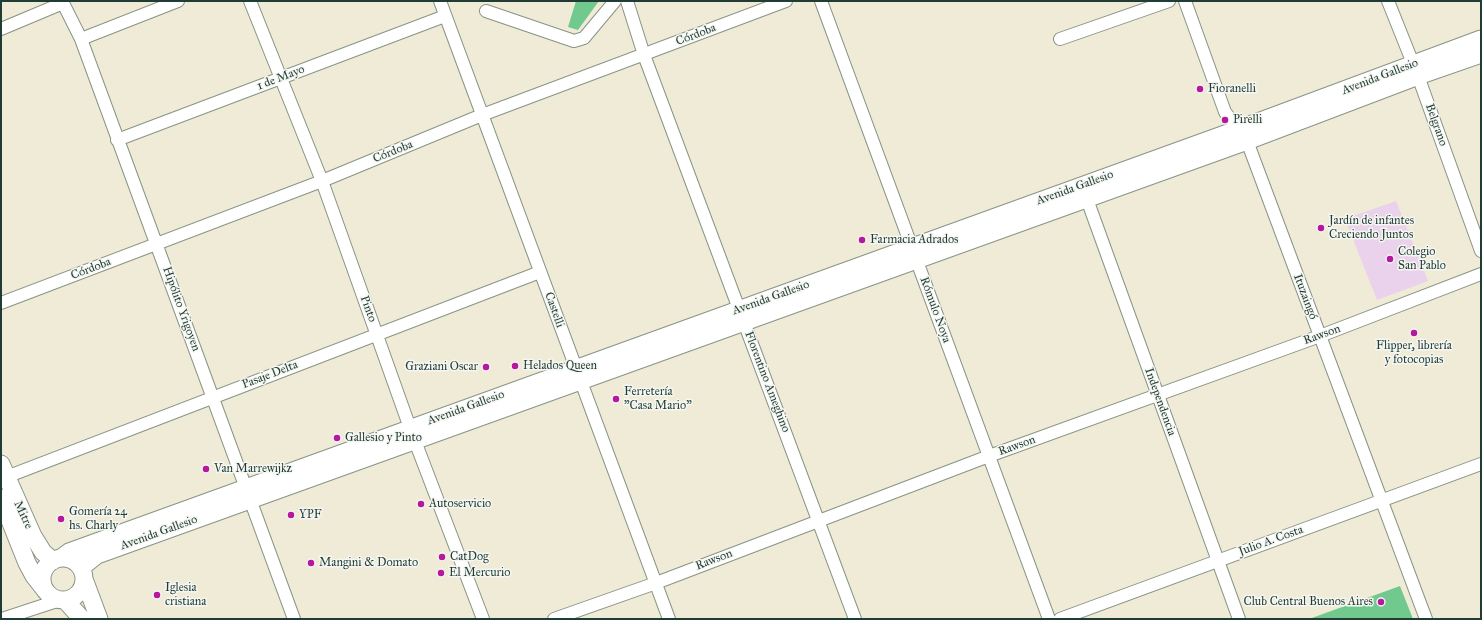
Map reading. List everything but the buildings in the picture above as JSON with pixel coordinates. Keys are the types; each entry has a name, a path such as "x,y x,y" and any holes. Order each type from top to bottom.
{"main road":[{"name":"Avenida Gallesio","path":"57,559 69,552 248,493 1243,135 1416,70 1481,39"},
{"name":"Avenida Gallesio","path":"1416,70 1481,54"},
{"name":"Mitre","path":"3,474 33,536 43,552 57,559"},
{"name":"Avenida Gallesio","path":"82,574 97,555 248,493"},
{"name":"Mitre","path":"1,498 27,563 34,576 45,590"},
{"path":"82,619 63,600 51,596 45,590 42,582 42,574 46,566 57,559 72,560 82,574 99,619"},
{"path":"63,600 76,595 83,585 82,574"}],"street":[{"path":"81,39 178,1"},
{"name":"Pinto","path":"250,1 322,181 412,434 483,619"},
{"name":"Castelli","path":"440,1 669,619"},
{"path":"486,11 574,41 584,38 614,1"},
{"name":"Florentino Ameghino","path":"627,1 644,55 855,619"},
{"name":"Córdoba","path":"1,303 322,181 482,115 786,1"},
{"name":"Rómulo Noya","path":"821,1 1049,619"},
{"path":"1060,39 1169,1"},
{"name":"Ituzaingó","path":"1185,1 1226,112 1243,135 1426,619"},
{"name":"Belgrano","path":"1388,1 1416,70 1481,251"},
{"path":"1,29 63,2"},
{"name":"Hipólito Yrigoyen","path":"63,2 81,39 117,140 214,397 294,619"},
{"name":"1 de Mayo","path":"117,140 445,16"},
{"name":"Independencia","path":"1085,192 1238,619"},
{"name":"Pasaje Delta","path":"3,474 214,397 540,272"},
{"name":"Rawson","path":"554,619 656,583 989,456 1320,336 1481,274"},
{"name":"Julio A. Costa","path":"1060,619 1481,464"},
{"path":"2,619 63,600"}],"shaded area":[{"name":"Colegio San Pablo","path":"1396,201 1428,281 1377,300 1345,219"}],"green space":[{"path":"576,1 599,1 578,30 568,27"},
{"name":"Club Central Buenos Aires","path":"1400,586 1413,619 1309,619"}],"place":[{"name":"Fioranelli","path":"1200,89"},
{"name":"Pirelli","path":"1225,120"},
{"name":"Jardín de infantes Creciendo Juntos","path":"1321,228"},
{"name":"Farmacia Adrados","path":"862,240"},
{"name":"Colegio San Pablo","path":"1390,259"},
{"name":"Flipper, librería y fotocopias","path":"1414,333"},
{"name":"Helados Queen","path":"515,366"},
{"name":"Graziani Oscar","path":"486,367"},
{"name":"Ferretería \"Casa Mario\"","path":"616,399"},
{"name":"Gallesio y Pinto","path":"337,438"},
{"name":"Van Marrewijkz","path":"206,469"},
{"name":"Autoservicio","path":"421,504"},
{"name":"YPF","path":"291,515"},
{"name":"Gomería 24 hs. Charly","path":"61,519"},
{"name":"CatDog","path":"442,557"},
{"name":"Mangini & Domato","path":"311,563"},
{"name":"El Mercurio","path":"441,573"},
{"name":"Iglesia cristiana","path":"157,595"},
{"name":"Club Central Buenos Aires","path":"1381,602"}]}
